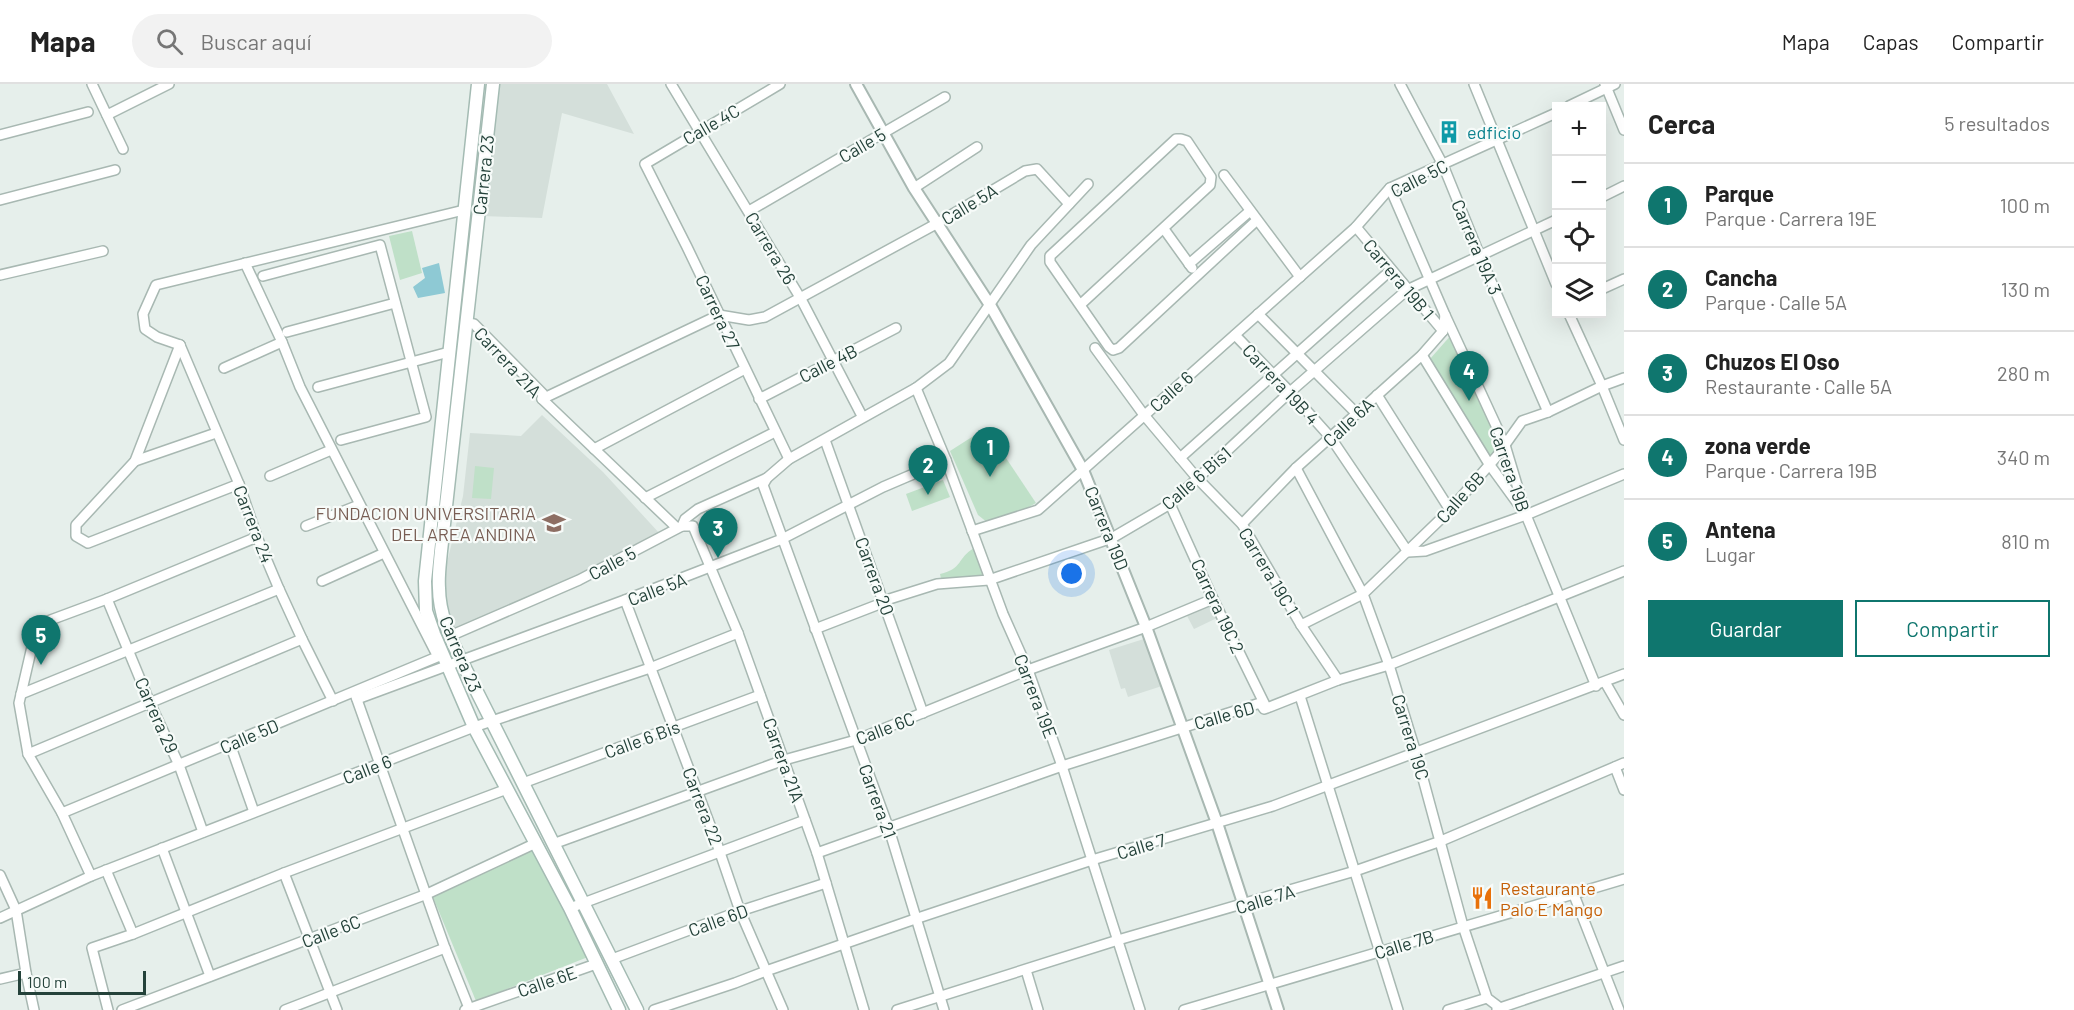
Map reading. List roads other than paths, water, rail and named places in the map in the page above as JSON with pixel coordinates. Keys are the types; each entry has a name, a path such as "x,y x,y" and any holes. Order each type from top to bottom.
{"main road":[{"name":"Carrera 23","path":"478,84 425,581 426,610 474,727 570,908 619,1010"},
{"name":"Carrera 23","path":"493,84 441,551 439,589 450,636 460,660 637,1010"},
{"path":"444,392 459,394"}],"street":[{"path":"92,84 123,148"},
{"path":"106,115 169,84"},
{"name":"Carrera 26","path":"671,84 801,298 862,416"},
{"name":"Calle 4C","path":"645,165 698,131 780,84"},
{"name":"Carrera 19D","path":"856,84 885,132 914,188 990,305 1083,470 1146,627 1217,823 1278,1010"},
{"name":"Carrera 19A 3","path":"1401,84 1443,165 1548,412"},
{"path":"1474,84 1552,272"},
{"path":"1577,102 1609,85 1624,130"},
{"name":"Calle 5","path":"749,211 945,97"},
{"path":"0,135 88,112"},
{"name":"Calle 5C","path":"1356,227 1390,188 1552,115"},
{"path":"1080,305 1211,183 1211,177 1187,141 1180,138 1052,253 1050,262 1109,347 1118,349 1257,220"},
{"path":"914,188 977,147"},
{"name":"Carrera 27","path":"645,165 789,459"},
{"path":"0,200 115,170"},
{"name":"Calle 5A","path":"719,315 749,320 765,317 936,224 1025,171 1037,170 1070,204"},
{"path":"1224,175 1300,277"},
{"name":"Calle 5","path":"450,636 579,580 679,527 698,509 766,478 789,459 825,440 862,416 916,388 949,363 1031,245 1088,184"},
{"path":"1606,195 1624,186"},
{"name":"Carrera 19B","path":"1390,188 1505,445 1526,515 1559,596 1600,684 1624,715"},
{"path":"239,484 88,543 76,536 76,525 135,461 180,345 157,337 145,329 143,314 156,285 464,210"},
{"path":"1189,264 1250,211"},
{"path":"1430,279 1552,222"},
{"name":"Carrera 19B 1","path":"1356,227 1443,331"},
{"name":"Calle 6","path":"972,531 1038,510 1356,227"},
{"path":"1164,229 1197,275"},
{"path":"263,276 380,245 426,417 341,440"},
{"path":"0,275 103,251"},
{"path":"245,263 300,387 358,505 409,600 425,596"},
{"path":"1180,458 1391,270"},
{"name":"Calle 6 Bis1","path":"815,629 883,601 937,584 989,580 1112,538 1170,504 1290,392 1407,290 1430,279"},
{"path":"1606,287 1624,279"},
{"path":"287,332 395,303"},
{"path":"1258,314 1357,414"},
{"path":"542,399 719,315"},
{"path":"1443,331 1445,315"},
{"path":"1571,318 1624,440"},
{"name":"Carrera 21A","path":"467,323 474,324 543,394 542,399 645,498 679,527 693,526 738,633 817,853 864,1010"},
{"name":"Calle 4B","path":"759,399 896,328"},
{"name":"Calle 6A","path":"1242,524 1296,468 1422,355 1443,331"},
{"name":"Carrera 19B 4","path":"1235,334 1331,438 1408,552"},
{"path":"224,368 282,342"},
{"name":"Carrera 24","path":"180,345 239,484 279,589 333,701"},
{"name":"Carrera 19C 1","path":"1095,348 1144,415 1197,478 1242,524 1301,625 1338,680"},
{"path":"318,387 449,352"},
{"path":"1422,355 1489,464 1526,515"},
{"path":"594,448 745,369"},
{"name":"Calle 6B","path":"1363,594 1450,510 1505,445 1522,421 1548,412 1624,378"},
{"name":"Carrera 19E","path":"916,388 946,460 989,580 1028,670 1062,766 1140,1010"},
{"path":"1377,395 1450,510"},
{"path":"645,498 775,432"},
{"path":"135,461 216,433"},
{"name":"Carrera 20","path":"825,440 923,713"},
{"path":"270,476 331,450"},
{"name":"Calle 5A","path":"356,695 460,660 712,568 782,539 883,486 946,460"},
{"name":"Carrera 19C","path":"1296,468 1363,594 1389,665 1441,841 1463,926 1487,998"},
{"path":"1408,552 1425,551 1526,515 1624,474"},
{"name":"Carrera 21","path":"766,478 763,485 765,493 889,829 944,1010"},
{"name":"Carrera 19C 2","path":"1170,504 1213,599 1267,708"},
{"path":"306,526 358,505"},
{"path":"91,876 62,813 28,754 19,703 37,625 258,537"},
{"path":"322,581 384,553"},
{"name":"Calle 6D","path":"817,853 1062,766 1260,703 1267,708 1338,680 1389,665 1624,570"},
{"path":"21,694 279,589"},
{"path":"1301,625 1363,594"},
{"name":"Carrera 29","path":"107,599 150,703 180,765 203,832"},
{"name":"Calle 6C","path":"553,844 784,760 856,740 1028,670 1146,627 1213,599"},
{"name":"Calle 5D","path":"62,813 333,701 356,695 436,657 409,600"},
{"name":"Carrera 22","path":"625,600 720,851 740,911 783,1010"},
{"name":"Calle 6","path":"0,918 91,876 474,727 650,668 738,633"},
{"path":"28,754 302,639"},
{"name":"Calle 7","path":"654,1010 1092,860 1273,806 1624,674"},
{"path":"356,695 467,1009"},
{"name":"Calle 6 Bis","path":"523,783 760,695"},
{"path":"1300,696 1398,1010"},
{"path":"230,744 254,812"},
{"path":"1620,765 1624,790"},
{"name":"Calle 7A","path":"897,1010 1118,940 1355,871 1441,841 1570,784 1620,765"},
{"path":"108,1010 92,948 507,789"},
{"path":"570,908 805,820"},
{"name":"Calle 6C","path":"122,1010 427,894 536,843"},
{"path":"162,848 210,976"},
{"path":"106,870 133,934"},
{"path":"284,873 337,1010"},
{"path":"0,875 16,910 34,1010"},
{"name":"Calle 7B","path":"1184,1010 1624,879"},
{"name":"Calle 6D","path":"612,959 740,911 826,883"},
{"path":"1574,895 1619,1010"},
{"path":"285,1010 445,948"},
{"name":"Calle 6E","path":"467,1009 596,964"},
{"path":"1448,1010 1487,998 1499,1009 1624,966"},
{"path":"1026,970 1038,1010"},
{"path":"0,979 26,974"}],"water":[{"path":"439,263 445,293 418,298 413,287 425,278 422,268"}],"place":[{"name":"edficio","path":"1449,132"},
{"name":"zona verde","path":"1469,401"},
{"name":"Parque","path":"990,477"},
{"name":"Cancha","path":"928,495"},
{"name":"FUNDACION UNIVERSITARIA DEL AREA ANDINA","path":"554,523"},
{"name":"Chuzos El Oso","path":"718,558"},
{"name":"Antena","path":"41,665"},
{"name":"Restaurante Palo E Mango","path":"1482,898"}]}
